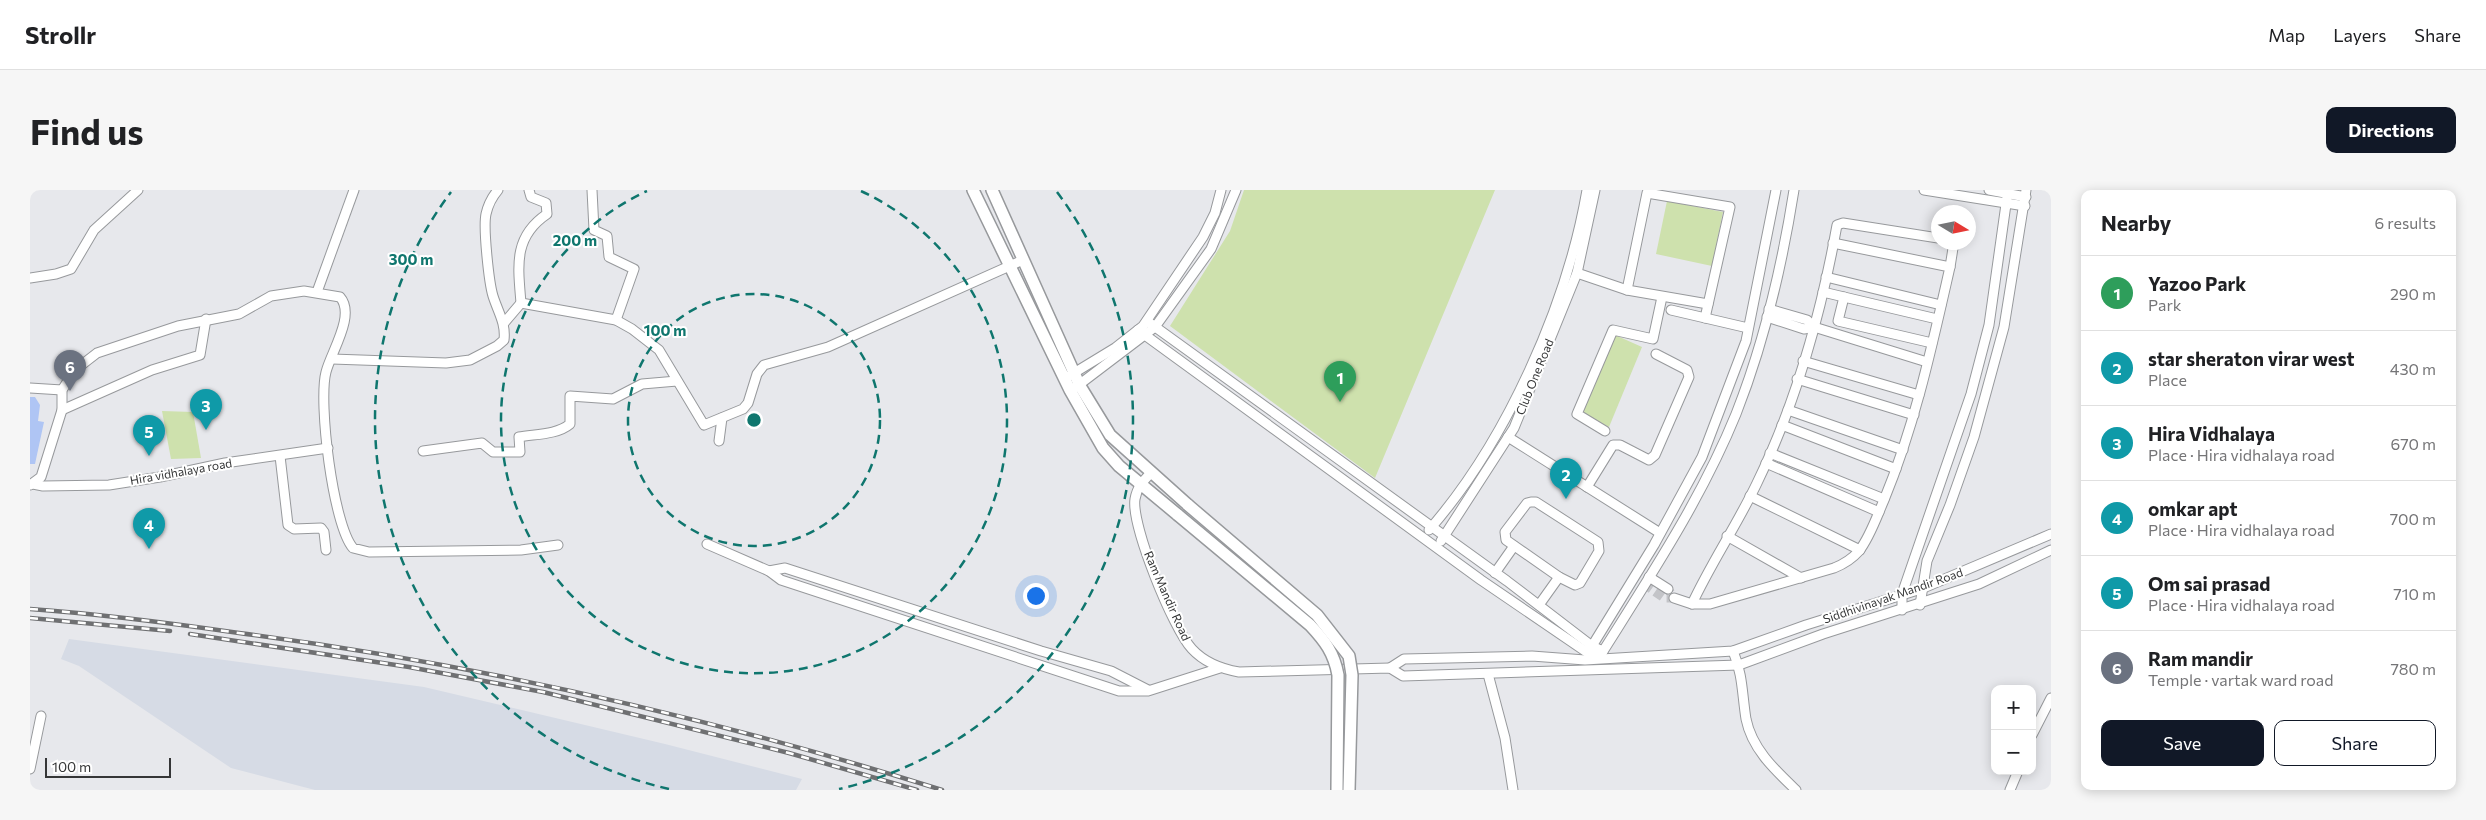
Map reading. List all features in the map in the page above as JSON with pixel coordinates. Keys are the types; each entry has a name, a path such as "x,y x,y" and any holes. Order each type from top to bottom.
{"main road":[{"path":"973,190 1070,376"},
{"path":"992,190 1023,260 1075,388 1103,448 1119,466 1302,618 1327,642 1335,657 1338,675 1337,790"},
{"path":"1075,388 1110,435 1188,506 1317,615 1349,656 1352,675 1349,790"}],"street":[{"path":"30,278 71,269 94,230 138,190"},
{"path":"317,292 354,190"},
{"path":"332,358 446,363 470,360 498,346 504,340 504,323 492,294 486,234 486,215 491,199 498,190"},
{"path":"504,323 521,303 518,266 524,236 534,222 547,214 546,203 531,197 529,190"},
{"path":"592,190 594,230 607,236 609,258 634,269 616,320"},
{"path":"1075,388 1142,332 1147,321 1203,236 1215,213 1221,190"},
{"path":"1070,376 1142,332 1155,328 1211,249 1236,190"},
{"name":"Club One Road","path":"1423,537 1482,457 1529,374 1563,290 1583,216 1587,190"},
{"name":"Club One Road","path":"1438,548 1514,428 1577,273 1595,190"},
{"path":"1578,671 1660,533 1702,457 1746,340 1776,190"},
{"path":"1592,670 1649,577 1708,473 1736,414 1768,313 1794,190"},
{"path":"1924,190 2006,204 2025,198"},
{"path":"1988,190 2008,192 2025,198"},
{"path":"1902,610 1902,594 1971,394 1989,325 2008,192"},
{"path":"1627,290 1647,193 1730,207 1705,318"},
{"path":"1920,604 1927,561 1950,505 1974,437 2004,327 2025,198"},
{"path":"1692,604 1750,496 1788,410 1814,327 1834,243 1836,225 1843,223 1931,237"},
{"path":"1834,243 1950,267"},
{"path":"1674,598 1692,604 1710,604 1802,578 1847,562 1860,550 1879,512 1903,450 1914,415 1953,250"},
{"path":"521,303 616,320 632,329 659,350 704,425 743,408 748,403 757,374 764,365 828,347 1023,260"},
{"path":"1577,273 1627,290 1708,304"},
{"path":"1826,277 1941,305"},
{"path":"32,484 41,477 62,410 62,390 75,370 98,353 178,326 239,314 271,296 304,290 340,297 346,308 338,346 326,371 322,391 322,413 339,521 348,543 356,550 369,552 521,550 558,545"},
{"path":"1823,292 1938,319"},
{"path":"1606,431 1577,414 1614,330 1653,339 1662,297"},
{"path":"1844,297 1838,321 1932,343"},
{"path":"1671,310 1748,328"},
{"path":"1768,313 1807,320 1814,327 1927,362"},
{"path":"62,410 152,370 196,358 201,352 206,319"},
{"path":"1147,321 1538,605 1588,653"},
{"path":"1989,325 2004,327"},
{"path":"1142,332 1438,548 1588,653"},
{"path":"1587,487 1613,446 1620,446 1648,460 1655,456 1689,377 1687,370 1656,354"},
{"path":"1803,361 1919,396"},
{"path":"1797,379 1914,415"},
{"path":"422,451 482,443 493,452 520,452 519,437 553,432 570,424 570,396 613,399 642,384 677,381"},
{"path":"30,388 62,390"},
{"path":"1788,410 1903,450"},
{"path":"719,441 722,418"},
{"path":"1782,425 1896,469"},
{"path":"1508,437 1660,533"},
{"name":"Hira vidhalaya road","path":"32,484 109,485 160,477 225,463 328,448"},
{"path":"1770,453 1884,499"},
{"path":"280,456 288,525 294,528 321,528 324,532 326,550"},
{"path":"1766,463 1879,512"},
{"path":"1140,484 1151,473"},
{"name":"Ram Mandir Road","path":"1140,484 1135,499 1136,518 1142,542 1166,602 1183,637 1192,650 1220,668 1239,672 1390,668 1403,676 1592,670"},
{"path":"1750,496 1860,550"},
{"path":"1536,502 1598,542 1599,551 1584,580 1575,585 1559,577 1514,546 1506,540 1505,532 1527,503 1536,502"},
{"name":"Siddhivinayak Mandir Road","path":"1588,653 1600,655 1733,650 1921,589 2051,534"},
{"path":"1727,536 1802,578"},
{"path":"707,544 769,570 781,580 1119,691 1148,691 1220,668"},
{"path":"1495,573 1514,546"},
{"name":"Siddhivinayak Mandir Road","path":"1592,670 1739,665 1823,634 1979,584 2051,550"},
{"path":"769,570 785,568 930,616 1111,671 1148,691"},
{"path":"1538,605 1559,577"},
{"path":"1649,577 1668,589"},
{"path":"927,629 930,616"},
{"path":"1733,650 1739,665 1744,689 1746,719 1753,740 1767,762 1796,790"},
{"path":"1390,668 1404,659 1588,653 1600,655"},
{"path":"1488,674 1505,738 1513,790"},
{"path":"2035,730 2051,698"},
{"path":"30,769 41,716"},
{"path":"2010,790 2016,775"}],"shaded area":[{"path":"69,639 424,687 665,744 802,779 796,790 315,790 231,768 79,666 61,659"}],"green space":[{"path":"1244,190 1495,190 1375,478 1170,326 1230,231"},
{"path":"1667,201 1723,212 1712,266 1656,254"},
{"path":"1615,335 1642,347 1609,427 1581,412"},
{"path":"162,411 193,412 201,458 171,459"}],"water":[{"path":"30,397 35,397 40,405 38,421 44,422 35,464 30,464"}],"tunnel":[{"path":"1644,584 1664,598 1674,598 1668,589"}],"railway":[{"path":"30,609 161,622 417,660 506,677 594,696 769,739 942,790"},
{"path":"30,618 170,631"},
{"path":"190,634 409,667 543,692 789,753 917,790"}],"place":[{"name":"Ram mandir","path":"70,391"},
{"name":"Yazoo Park","path":"1340,402"},
{"name":"Hira Vidhalaya","path":"206,430"},
{"name":"Om sai prasad","path":"149,456"},
{"name":"star sheraton virar west","path":"1566,499"},
{"name":"omkar apt","path":"149,549"}]}
